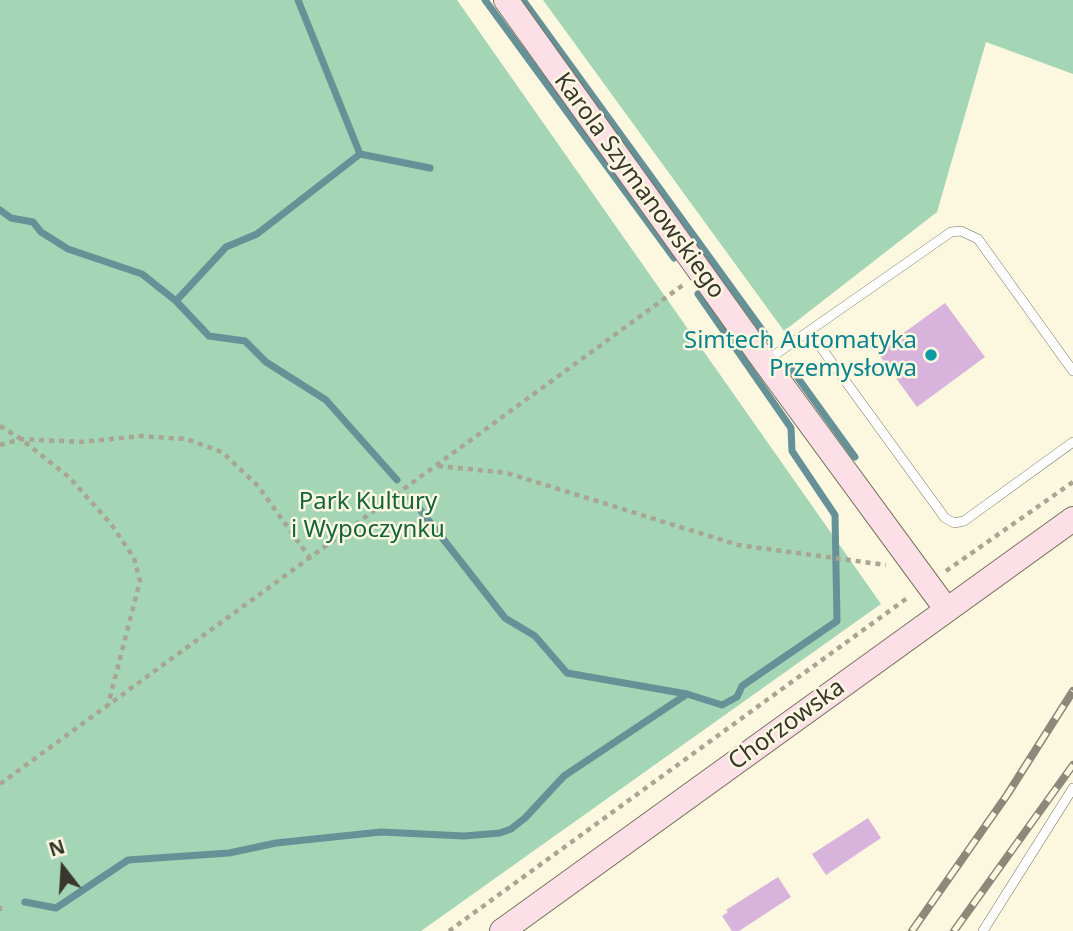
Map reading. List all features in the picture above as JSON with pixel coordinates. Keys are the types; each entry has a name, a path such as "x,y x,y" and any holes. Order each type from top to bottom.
{"street":[{"name":"Karola Szymanowskiego","path":"506,0 765,362 947,610"},
{"name":"Chorzowska","path":"502,931 1073,519"}],"lane":[{"path":"765,362 951,232 961,231 978,239 1073,371"},
{"path":"809,331 945,518 954,523 964,521 1073,442"},
{"path":"983,931 1073,788"}],"path":[{"path":"0,784 701,272"},
{"path":"0,426 70,478 111,524 134,558 140,581 107,706"},
{"path":"0,445 21,439 82,442 140,436 186,439 222,452 258,486 310,558"},
{"path":"438,466 507,473 738,545 923,577"},
{"path":"450,931 923,577 1073,482"},
{"path":"0,906 0,916"}],"green space":[{"name":"Park Kultury i Wypoczynku","path":"0,0 457,0 881,604 421,931 0,931"},
{"path":"543,0 1073,0 1073,74 986,42 937,212 784,331"}],"building":[{"name":"Simtech Automatyka Przemysłowa","path":"945,303 985,357 917,407 877,352"},
{"path":"868,818 881,838 826,875 812,854"},
{"path":"778,877 791,897 739,931 732,931 722,916 728,912 726,910"}],"waterway":[{"path":"176,301 226,247 257,234 360,154 298,0"},
{"path":"485,0 674,258"},
{"path":"523,0 768,338"},
{"path":"360,154 430,168"},
{"path":"0,210 11,218 33,222 41,232 68,249 142,274 176,301 209,336 245,341 266,362 326,400 397,480"},
{"path":"411,498 505,618 535,636 567,673 687,694 722,705 737,697 742,686 837,621 835,515 792,451 791,428 698,294"},
{"path":"790,367 855,457"},
{"path":"25,902 56,908 128,860 229,853 276,843 381,832 464,836 500,833 511,829 525,818 564,776 687,694"}],"railway":[{"path":"912,931 1007,795 1073,691"},
{"path":"954,931 1073,765"}],"place":[{"name":"Simtech Automatyka Przemysłowa","path":"931,355"}]}
